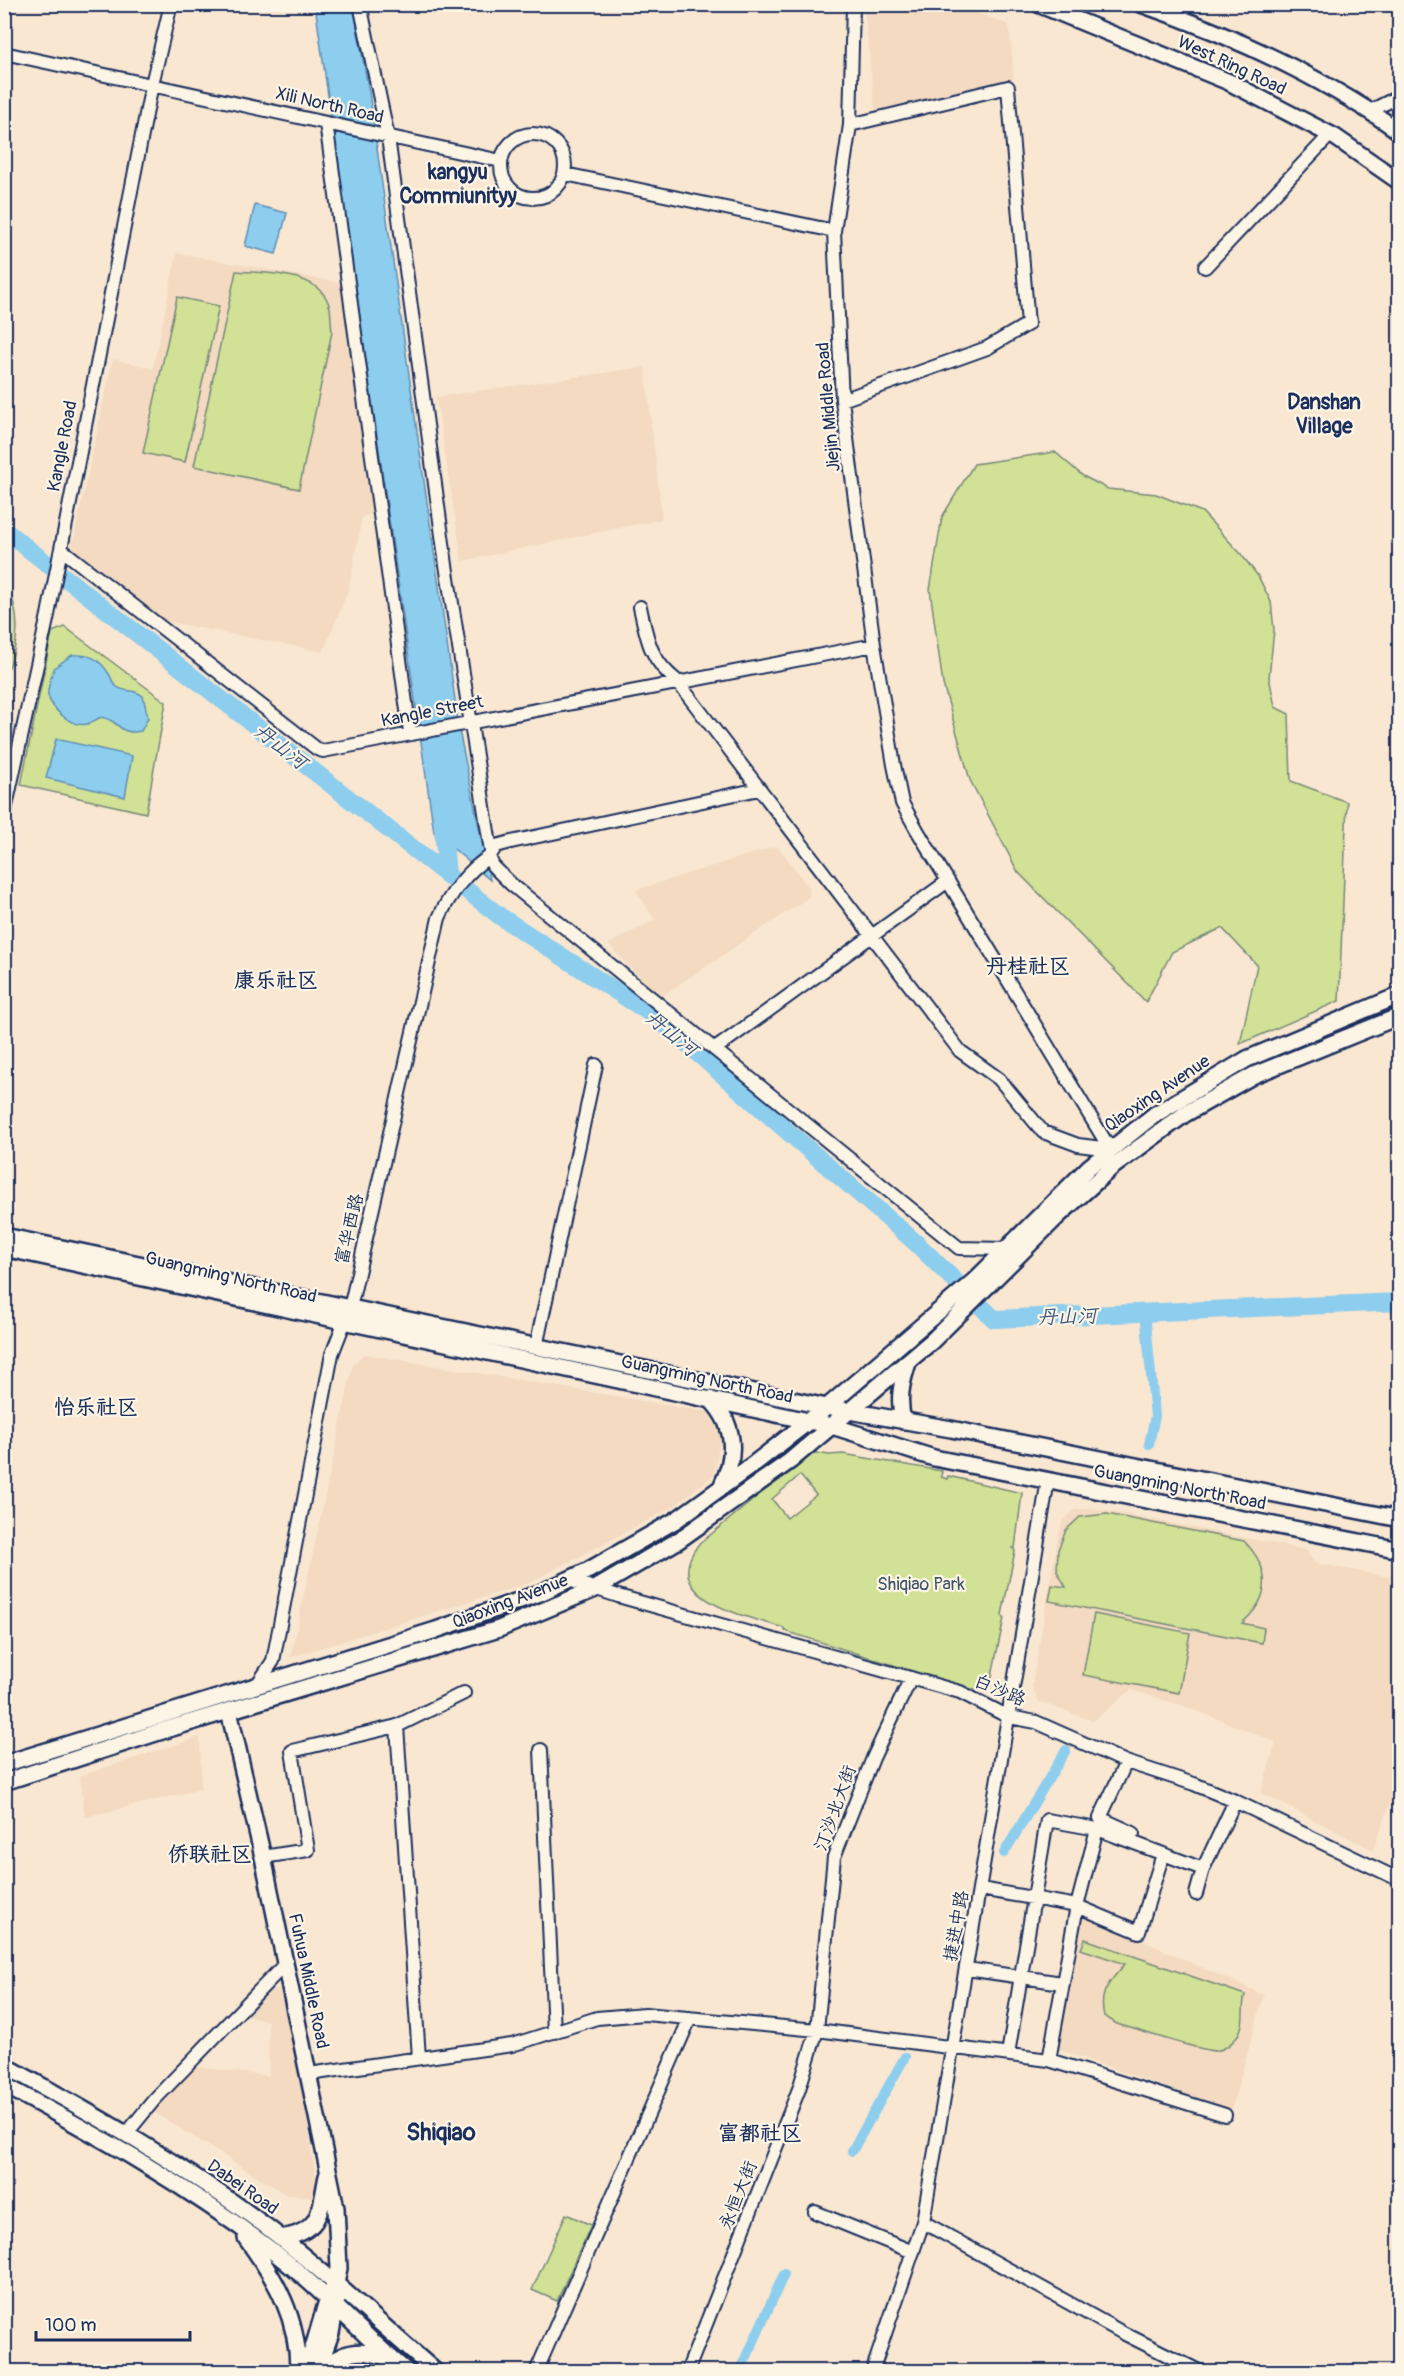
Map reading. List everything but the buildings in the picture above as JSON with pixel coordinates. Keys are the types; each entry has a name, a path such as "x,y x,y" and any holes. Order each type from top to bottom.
{"main road":[{"name":"West Ring Road","path":"1038,4 1229,82 1330,135 1400,182"},
{"name":"West Ring Road","path":"1142,4 1173,9 1370,111 1400,132"},
{"name":"Qiaoxing Avenue","path":"978,1286 1006,1249 1110,1149 1180,1097 1247,1059 1400,995"},
{"name":"Qiaoxing Avenue","path":"978,1286 1094,1184 1185,1114 1254,1075 1400,1016"},
{"name":"Guangming North Road","path":"4,1236 832,1426 934,1458 1400,1550"},
{"name":"Guangming North Road","path":"4,1248 347,1315 536,1347 827,1407 1400,1519"},
{"path":"953,1310 978,1286"},
{"name":"Qiaoxing Avenue","path":"4,1782 499,1629 595,1589 706,1522 832,1426 909,1361 953,1310"},
{"name":"Qiaoxing Avenue","path":"4,1764 436,1630 569,1580 646,1538 721,1488 953,1310"},
{"path":"905,1449 908,1422 899,1403 901,1383 909,1361"},
{"path":"710,1399 726,1420 732,1439 731,1465 721,1488"},
{"path":"229,1711 257,1685"},
{"name":"Fuhua Middle Road","path":"229,1711 263,1857 329,2170 338,2243 334,2296"},
{"name":"Dabei Road","path":"4,2065 127,2133 196,2177 281,2238 393,2360 407,2372"},
{"name":"Dabei Road","path":"4,2085 141,2160 235,2223 436,2372"},
{"path":"281,2238 303,2233 315,2223 320,2214 329,2170"},
{"path":"235,2223 264,2262 290,2313 296,2338 298,2372"},
{"path":"306,2372 334,2296"},
{"path":"319,2372 334,2296"},
{"path":"319,2372 342,2354 353,2352 376,2354 393,2360"}],"street":[{"name":"Kangle Road","path":"4,815 48,615 152,84 171,4"},
{"path":"360,4 388,137 466,722 493,866 511,884 959,1248 1006,1249"},
{"name":"Jiejin Middle Road","path":"853,4 850,125 834,231 842,400 874,645 902,803 948,881"},
{"name":"Xili North Road","path":"4,52 501,161"},
{"path":"842,400 987,348 1028,324 1008,87 850,125"},
{"path":"1370,111 1400,96"},
{"path":"326,123 410,732"},
{"path":"532,134 547,137 559,146 565,159 565,174 557,189 543,198 526,199 511,191 502,177 501,161 507,147 518,137 532,134"},
{"path":"1204,267 1330,135"},
{"path":"565,174 834,231"},
{"name":"Kangle Street","path":"59,554 317,749 328,751 410,732 874,645"},
{"path":"640,607 647,643 660,668 677,681 960,1051 999,1079 1043,1132 1078,1145 1110,1149"},
{"path":"490,854 496,846 533,837 759,789"},
{"name":"富华西路","path":"257,1685 273,1661 332,1354 347,1315 440,918 447,901 490,854"},
{"path":"715,1049 948,881 1110,1149"},
{"path":"536,1347 596,1065"},
{"name":"捷进中路","path":"872,2372 923,2222 981,1889 1048,1480"},
{"name":"白沙路","path":"569,1580 960,1692 1009,1717 1055,1729 1126,1762 1194,1784 1235,1801 1400,1880"},
{"name":"汀沙北大街","path":"817,2030 834,1857 873,1758 911,1678"},
{"path":"263,1857 308,1850 292,1751 397,1726 464,1693"},
{"path":"397,1726 419,2058"},
{"path":"541,1750 554,2032"},
{"path":"1126,1762 1100,1818 1133,1833"},
{"path":"1196,1894 1203,1869 1235,1801"},
{"path":"1008,2054 1047,1820 1097,1829 1203,1869"},
{"path":"1049,2060 1077,1906 1097,1829"},
{"path":"981,1889 1077,1906 1139,1932 1163,1854"},
{"path":"127,2133 154,2100 285,1964"},
{"path":"967,1969 1062,1983"},
{"path":"309,2074 512,2044 597,2018 645,2014 817,2030 1049,2060 1225,2115"},
{"path":"536,2372 690,2018"},
{"name":"永恒大街","path":"687,2372 799,2088 817,2030"},
{"path":"815,2212 913,2252"},
{"path":"923,2222 1123,2333 1201,2372"}],"shaded area":[{"path":"864,5 956,5 1009,25 1014,79 875,110"},
{"path":"177,253 346,284 376,513 362,517 349,588 323,652 155,619 71,552 113,359 153,369"},
{"path":"645,367 662,519 462,561 436,397"},
{"path":"777,846 809,888 809,897 659,998 608,944 655,920 636,890"},
{"path":"364,1354 708,1412 721,1435 714,1474 673,1507 529,1583 291,1657 353,1365"},
{"path":"1089,1509 1306,1550 1315,1563 1388,1577 1399,1568 1399,1779 1373,1850 1261,1793 1276,1742 1187,1707 1131,1690 1093,1721 1038,1701 1032,1686 1058,1538 1063,1521 1075,1510"},
{"path":"200,1737 201,1789 85,1817 80,1776"},
{"path":"1082,1914 1264,1995 1231,2110 1055,2048"},
{"path":"283,1987 302,2080 318,2197 287,2195 154,2112 195,2067 269,2076 268,2021 247,2015 264,1993"}],"green space":[{"path":"236,271 277,274 304,280 325,296 330,308 332,332 299,489 194,466"},
{"path":"177,297 219,306 185,462 143,453"},
{"path":"1055,452 1083,476 1108,489 1156,494 1202,512 1241,554 1258,576 1271,602 1274,630 1269,677 1275,707 1289,714 1291,781 1347,802 1339,1001 1240,1044 1257,965 1222,928 1172,952 1146,1002 1018,872 970,780 943,684 930,590 942,517 974,464"},
{"path":"5,578 14,604 17,628 14,651 5,677"},
{"path":"65,627 166,702 146,813 21,785 52,632"},
{"name":"Shiqiao Park","path":"811,1452 829,1455 843,1454 942,1471 941,1477 947,1479 948,1476 1022,1493 1015,1548 1013,1548 1015,1551 1002,1615 1004,1618 990,1685 984,1689 970,1689 785,1631 784,1628 750,1618 713,1603 698,1593 689,1580 689,1564 698,1545","holes":["800,1475 816,1495 787,1518 772,1499"]},
{"path":"1107,1514 1244,1541 1259,1562 1264,1583 1259,1603 1242,1623 1264,1628 1262,1643 1049,1601 1052,1585 1066,1587 1057,1571 1058,1550 1066,1530 1080,1517"},
{"path":"1094,1614 1190,1633 1179,1693 1083,1675"},
{"path":"1085,1939 1245,1995 1242,2025 1238,2035 1226,2047 1216,2051 1117,2024 1104,2016 1104,1993 1125,1964 1081,1949"},
{"path":"566,2214 591,2225 557,2301 532,2290"}],"water":[{"path":"315,5 353,5 369,92 460,735 490,880 434,832"},
{"path":"255,205 287,213 276,254 245,246"},
{"path":"72,655 94,658 110,675 116,686 143,696 148,718 141,731 125,731 113,721 105,718 87,724 75,723 53,706 48,695 54,668"},
{"path":"56,739 132,756 125,797 46,778"}],"waterway":[{"name":"丹山河","path":"4,530 501,917 656,1017 915,1242 994,1319 1400,1302"},
{"path":"442,817 447,875"},
{"path":"1145,1312 1155,1416 1149,1444"},
{"path":"1004,1853 1066,1750"},
{"path":"852,2151 905,2057"},
{"path":"740,2372 784,2274"}],"district":[{"name":"kangyu Commiunityy","path":"458,184"},
{"name":"Danshan Village","path":"1324,414"},
{"name":"丹桂社区","path":"1028,966"},
{"name":"康乐社区","path":"276,980"},
{"name":"怡乐社区","path":"96,1407"},
{"name":"侨联社区","path":"210,1854"},
{"name":"Shiqiao","path":"441,2132"},
{"name":"富都社区","path":"760,2133"}]}
